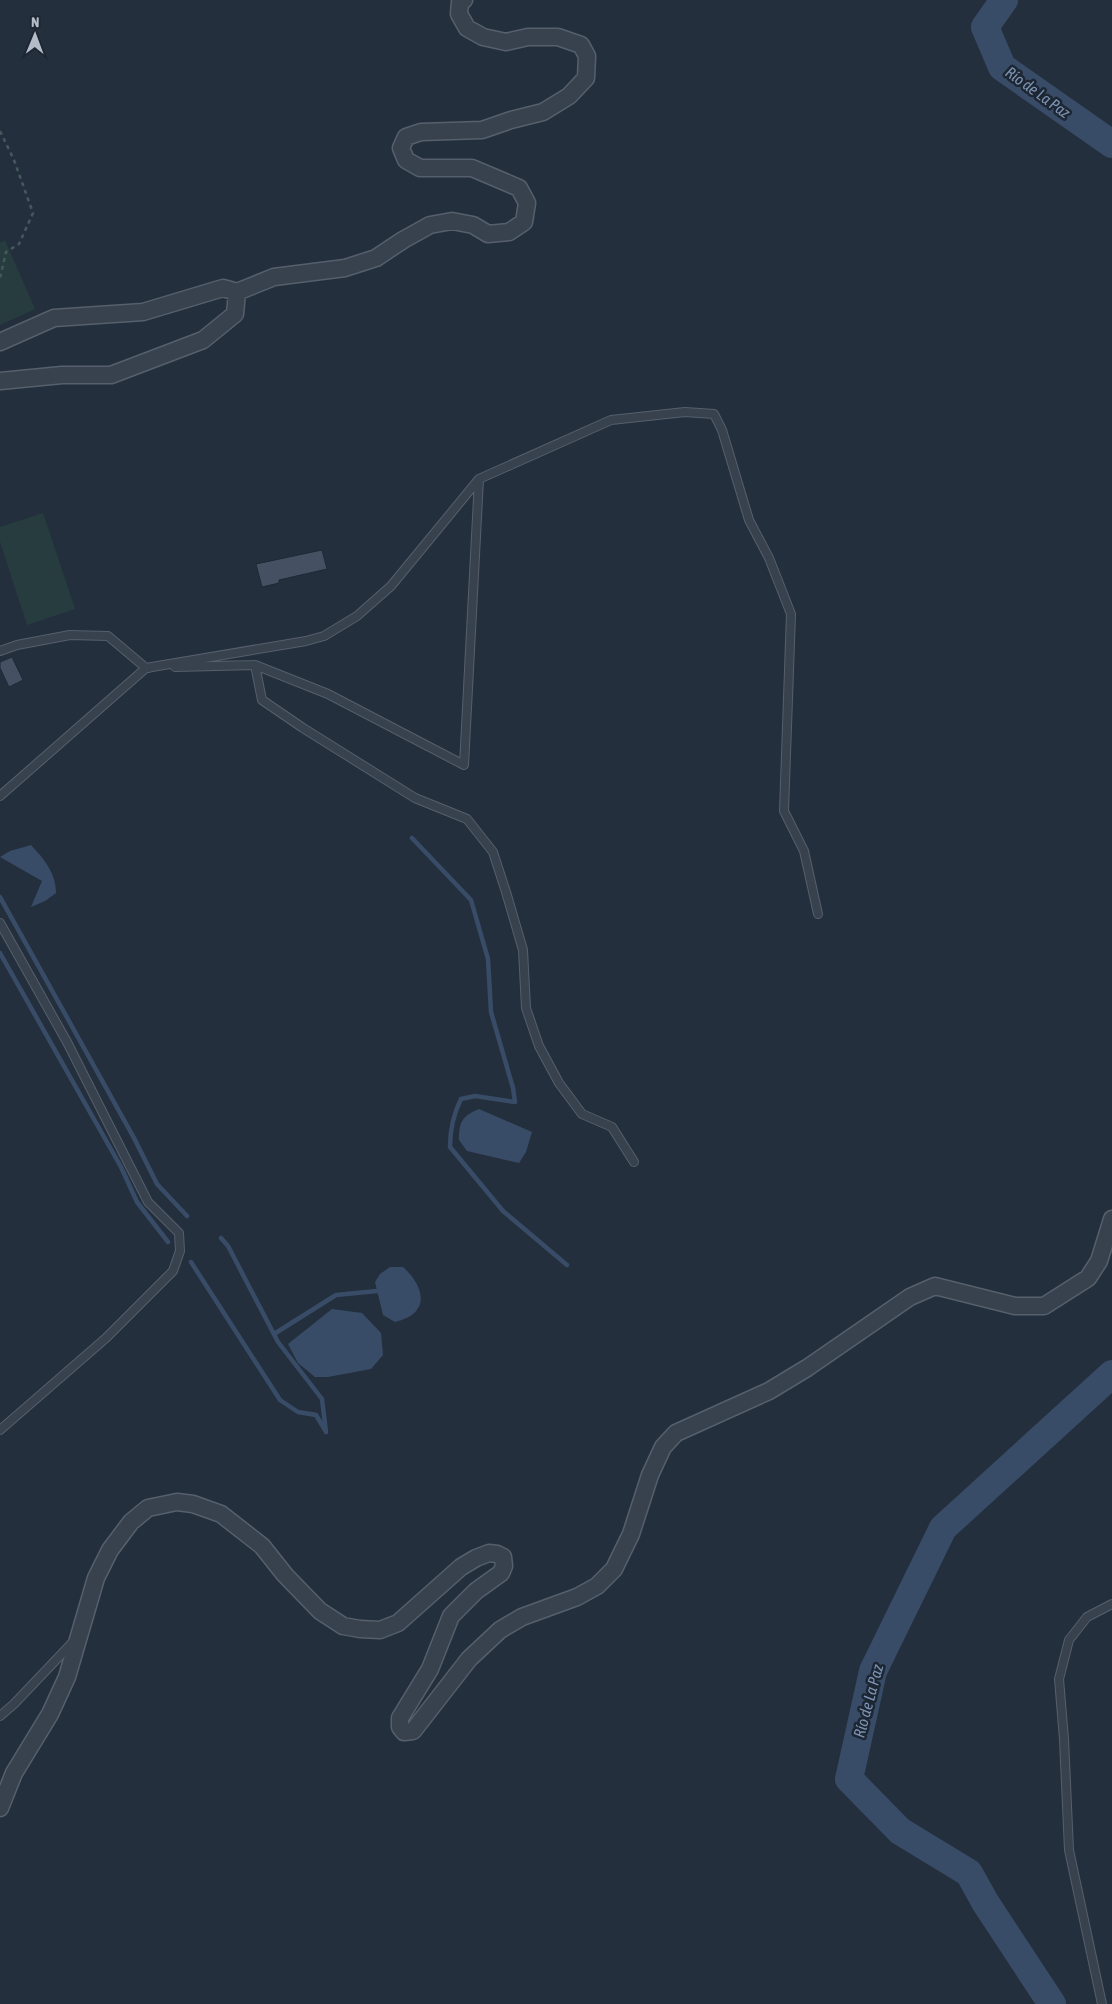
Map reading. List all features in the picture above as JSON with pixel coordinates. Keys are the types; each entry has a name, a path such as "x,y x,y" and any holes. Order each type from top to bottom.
{"street":[{"path":"0,342 54,318 143,312 223,288 237,292 274,277 345,268 376,258 430,225 452,221 473,225 488,234 509,232 524,222 527,203 519,188 472,168 420,168 406,160 401,148 406,137 421,132 482,130 543,112 569,96 586,78 587,56 581,44 558,37 528,37 506,42 482,37 467,28 460,14 460,2 464,0"},
{"path":"0,380 62,375 111,375 203,340 235,314 237,292"},
{"path":"0,1808 14,1773 50,1714 67,1677 96,1578 110,1550 131,1522 148,1508 177,1502 193,1504 221,1514 262,1546 285,1575 320,1611 343,1626 351,1628 380,1630 398,1623 461,1567 489,1553 503,1557 504,1566 501,1573 476,1591 451,1616 430,1669 400,1718 400,1728 404,1732 413,1731 469,1659 500,1630 522,1617 577,1597 596,1586 614,1569 631,1534 650,1475 663,1447 676,1433 769,1391 808,1368 910,1297 936,1286 1015,1306 1044,1306 1088,1278 1099,1261 1112,1219"}],"lane":[{"path":"0,796 146,668 306,641 324,636 357,616 391,586 478,479 611,420 685,412 714,414 722,430 749,520 770,558 791,614 784,811 804,851 818,914"},
{"path":"0,652 17,644 70,635 108,636 146,668 255,665 328,694 464,765 478,479"},
{"path":"255,665 262,700 415,798 467,818 493,852 523,950 526,1008 539,1046 559,1083 582,1114 612,1126 634,1162"},
{"path":"0,922 67,1042 148,1202 179,1233 180,1251 173,1271 106,1338 0,1430"},
{"path":"1102,2004 1069,1850 1064,1738 1059,1680 1069,1640 1087,1617 1112,1604"},
{"path":"0,1716 58,1660 81,1632"}],"path":[{"path":"0,131 14,160 33,213 19,244 6,252 0,278"}],"green space":[{"path":"5,240 35,309 0,325 0,243"},
{"path":"43,513 75,609 27,625 0,542 0,527"}],"water":[{"path":"31,845 45,861 52,873 56,893 45,901 31,907 42,881 0,857 10,851"},
{"path":"479,1109 532,1132 526,1152 519,1163 467,1151 459,1140 461,1124 465,1117"},
{"path":"390,1267 403,1267 411,1275 420,1292 421,1299 419,1307 414,1313 395,1322 383,1315 375,1282 380,1274"},
{"path":"332,1309 362,1313 381,1333 383,1355 371,1369 328,1377 315,1377 298,1363 288,1344"}],"building":[{"path":"322,550 327,569 279,580 279,583 262,587 256,564"},
{"path":"12,657 23,680 9,687 0,668 0,662"}],"waterway":[{"name":"Río de La Paz","path":"1004,0 985,27 1002,67 1112,144"},
{"path":"412,838 471,900 488,959 491,1012 513,1088 515,1102 475,1096 461,1099 452,1122 450,1147 503,1211 567,1265"},
{"path":"0,897 134,1138 157,1184 187,1216"},
{"path":"0,953 121,1167 137,1202 168,1242"},
{"path":"221,1238 228,1246 278,1342 322,1399 326,1432"},
{"path":"191,1262 280,1400 298,1412 316,1415 325,1430"},
{"path":"274,1334 336,1295 377,1291"},
{"name":"Río de La Paz","path":"1052,2004 985,1902 969,1873 900,1831 849,1779 873,1671 943,1528 1112,1374"}]}
